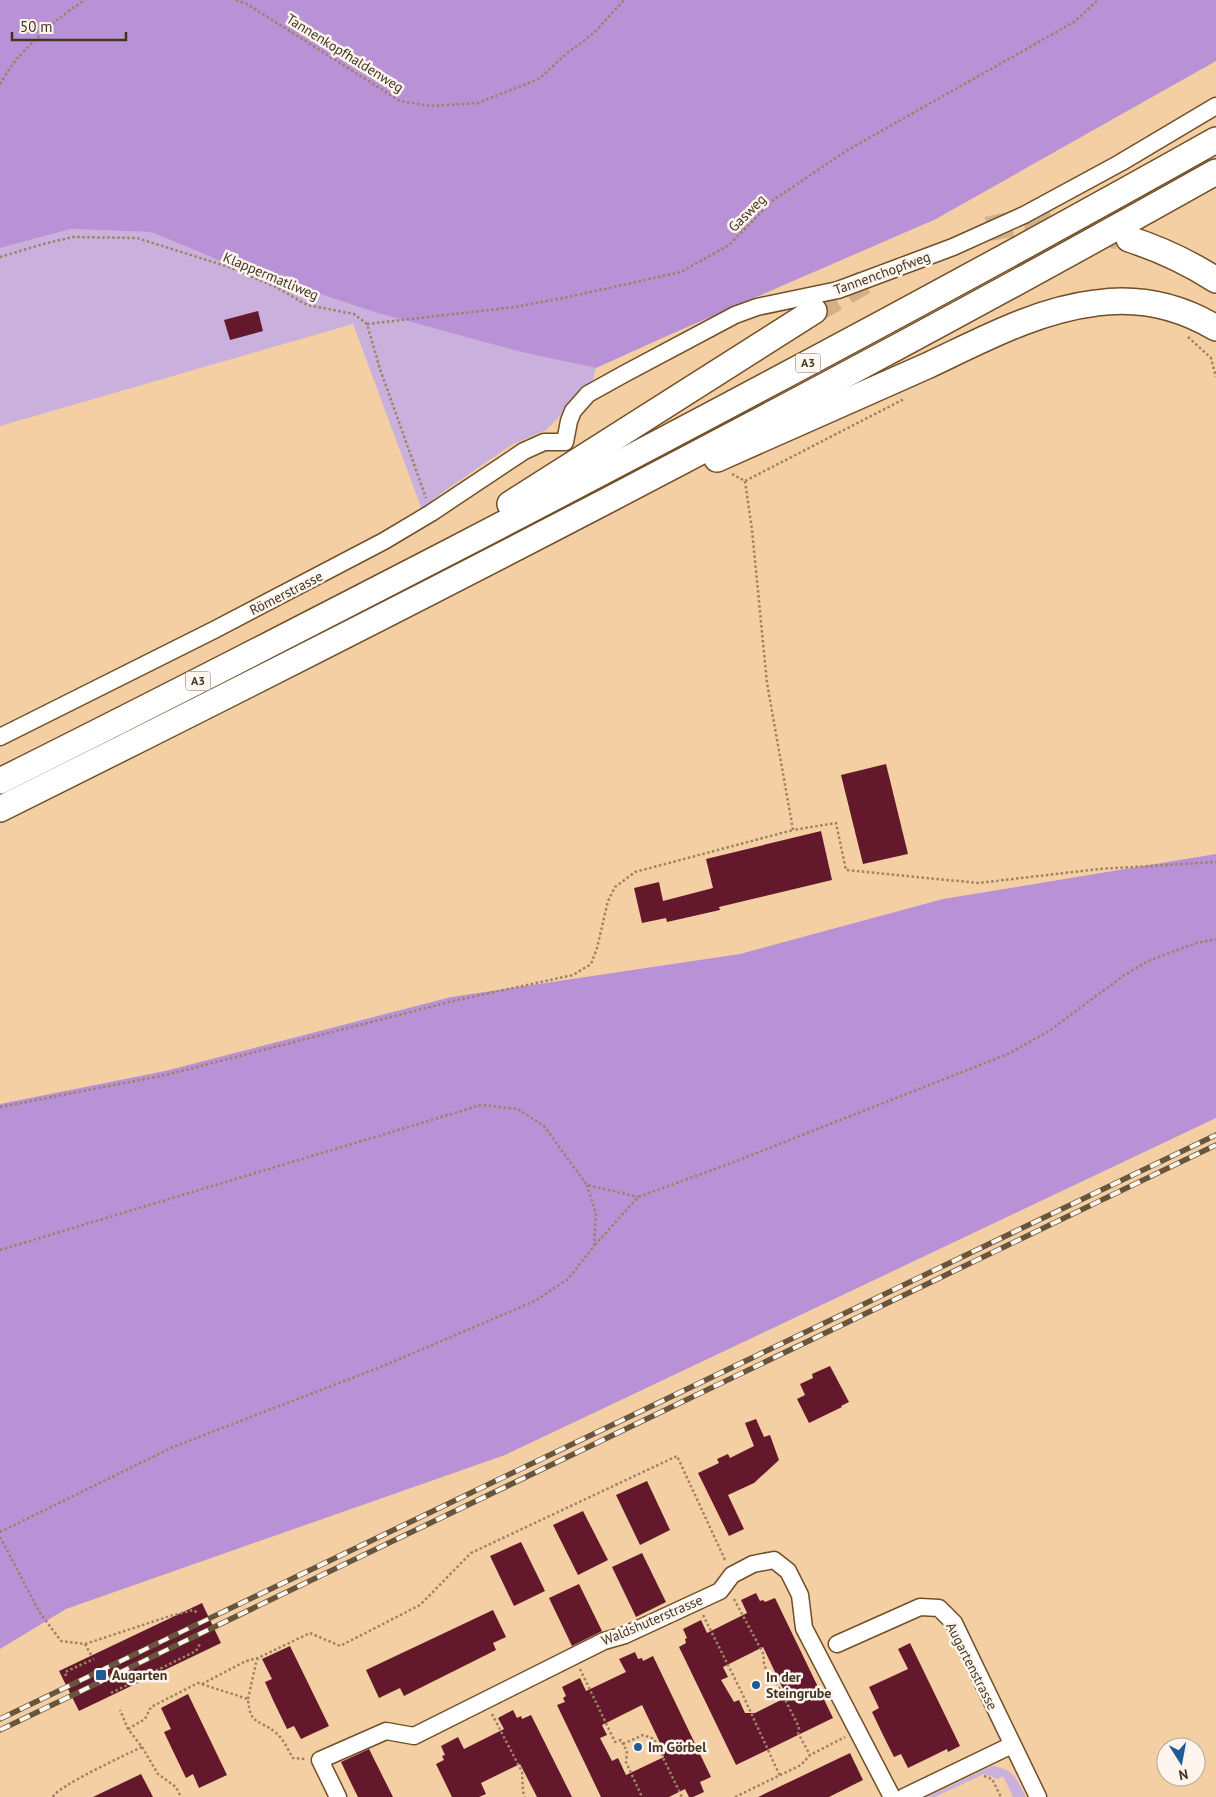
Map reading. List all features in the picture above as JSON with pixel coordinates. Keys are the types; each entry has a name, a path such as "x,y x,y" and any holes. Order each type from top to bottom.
{"highway":[{"name":"A3","path":"0,781 396,580 713,414 895,317 1216,140"},
{"name":"A3","path":"0,809 217,701 529,540 941,323 1216,172"},
{"path":"1129,239 1160,249 1177,257 1216,280"},
{"name":"A3","path":"529,540 816,416 996,334 1057,311 1096,303 1138,301 1185,312 1216,328"},
{"name":"A3","path":"396,580 522,496 814,311"}],"street":[{"name":"Tannenchopfweg","path":"565,442 573,411 588,394 735,315 757,307 838,290 953,247 1024,215 1120,163 1216,106"},
{"name":"Römerstrasse","path":"0,737 337,567 431,513 524,451 544,442 565,442"},
{"name":"Waldshuterstrasse","path":"320,1760 386,1730 414,1736 604,1641 625,1635 720,1591 729,1579 753,1564 774,1560 788,1571 800,1595 804,1628 892,1797"},
{"name":"Augartenstrasse","path":"837,1644 920,1607 939,1608 954,1623 1038,1797"},
{"path":"904,1797 1012,1745"},
{"path":"320,1760 338,1797"}],"path":[{"path":"0,84 16,60 74,7 85,0"},
{"name":"Tannenkopfhaldenweg","path":"236,0 247,4 400,101 430,106 478,103 539,79 566,54 595,32 624,0"},
{"name":"Gasweg","path":"367,324 515,307 568,298 681,272 729,245 772,201 846,151 1074,22 1098,0"},
{"name":"Klappermatliweg","path":"0,257 73,237 137,238 229,267 276,287 307,305 354,314 367,324"},
{"path":"367,324 380,369 431,513"},
{"path":"1185,335 1211,358 1216,377"},
{"path":"745,481 909,397"},
{"path":"732,474 745,481"},
{"path":"745,481 754,546 767,683 793,830"},
{"path":"0,1107 166,1075 453,1002 572,975 591,964 597,948 608,901 615,888 635,872 793,830 836,823 846,870 978,883 1099,869 1216,862"},
{"path":"0,1532 173,1447 384,1366 535,1301 568,1279 594,1246 638,1197 726,1165 1008,1054 1049,1031 1123,976 1148,961 1196,943 1216,939"},
{"path":"0,1250 481,1105 518,1108 544,1126 587,1185 596,1214 594,1246"},
{"path":"587,1185 638,1197"},
{"path":"202,1684 246,1661 258,1658 310,1633 340,1646 420,1604 471,1552 677,1456 729,1579 764,1654 763,1661 768,1673 774,1678 799,1727 798,1733 810,1755"},
{"path":"0,1537 40,1613 61,1641 85,1644 170,1616 193,1610 198,1613"},
{"path":"696,1602 741,1691 780,1776"},
{"path":"85,1644 91,1655"},
{"path":"111,1693 196,1651 200,1644"},
{"path":"573,1656 615,1742 621,1740 627,1751 626,1762 642,1797"},
{"path":"258,1658 248,1699 248,1709 253,1719 276,1733 293,1758 320,1760"},
{"path":"66,1676 65,1672 94,1659"},
{"path":"128,1729 145,1719 151,1707 198,1683 248,1699"},
{"path":"486,1700 522,1772 525,1797"},
{"path":"120,1710 128,1729 142,1746 158,1774 176,1787 182,1797"},
{"path":"735,1797 801,1765 810,1755 857,1730"},
{"path":"623,1744 643,1735 654,1739 682,1797"},
{"path":"53,1797 54,1793 70,1782 142,1746"},
{"path":"983,1776 992,1779 1001,1797"}],"shaded area":[{"path":"0,0 1216,0 1216,61 936,219 596,368 521,352 374,312 221,261 151,232 71,229 0,248"},
{"path":"71,229 151,232 221,261 374,312 521,352 596,368 592,383 546,430 511,445 440,494 422,510 353,324 0,426 0,248"},
{"path":"1216,854 1216,1118 505,1455 66,1609 0,1649 0,1104 165,1071 451,997 740,954 943,899"},
{"path":"992,1766 1010,1772 1026,1797 1013,1797 1003,1776 998,1779 984,1774 935,1797 927,1797"}],"building":[{"path":"258,311 263,331 230,340 224,320"},
{"path":"886,764 908,854 863,864 841,775"},
{"path":"821,831 832,880 719,907 720,910 667,922 666,918 642,923 634,888 659,882 663,901 713,888 706,859"},
{"path":"830,1366 849,1402 809,1423 797,1399 805,1395 800,1384 813,1378 812,1374"},
{"path":"756,1419 764,1437 770,1435 779,1460 754,1483 728,1495 744,1529 729,1536 698,1473 719,1463 717,1459 728,1454 730,1458 754,1446 745,1423"},
{"path":"647,1481 670,1530 640,1545 616,1495"},
{"path":"583,1511 608,1560 578,1575 553,1525"},
{"path":"521,1542 545,1591 514,1606 490,1556"},
{"path":"642,1553 666,1602 636,1617 612,1567"},
{"path":"579,1584 602,1631 572,1646 549,1598"},
{"path":"756,1593 760,1601 763,1600 765,1602 775,1598 833,1718 736,1765 679,1647 686,1643 685,1639 687,1638 683,1629 701,1620 707,1633 747,1613 741,1600","holes":["763,1647 787,1697 755,1713 745,1713 739,1700 734,1702 721,1680 728,1677 723,1667"]},
{"path":"202,1603 221,1643 79,1711 59,1671"},
{"path":"493,1610 506,1637 493,1643 496,1650 404,1696 400,1688 379,1698 366,1670"},
{"path":"910,1643 960,1746 948,1752 947,1749 908,1768 901,1754 894,1757 882,1733 872,1712 879,1708 869,1687 908,1669 898,1649"},
{"path":"290,1646 329,1726 301,1739 294,1726 287,1729 265,1682 272,1679 262,1659"},
{"path":"635,1652 638,1659 642,1658 643,1661 653,1656 711,1777 700,1782 704,1792 693,1797 689,1797 685,1789 669,1797 601,1797 557,1705 565,1702 563,1698 566,1696 562,1687 580,1678 586,1691 626,1672 619,1659","holes":["642,1705 663,1749 661,1751 664,1757 626,1775 618,1758 612,1761 600,1738 607,1735 602,1725"]},
{"path":"188,1694 227,1775 199,1788 193,1774 186,1778 172,1749 164,1732 171,1729 161,1708"},
{"path":"513,1710 517,1718 521,1716 522,1719 531,1715 572,1797 537,1797 520,1764 481,1783 486,1794 479,1797 452,1797 436,1764 444,1760 442,1756 445,1755 441,1746 458,1737 464,1749 504,1729 498,1718"},
{"path":"369,1749 393,1797 358,1797 341,1762"},
{"path":"850,1753 863,1780 829,1797 758,1797"},
{"path":"141,1774 153,1797 93,1797"}],"tunnel":[{"path":"988,229 1020,224 1054,225 1119,237"},
{"path":"814,311 864,282"}],"railway":[{"path":"0,1719 1216,1135"},
{"path":"0,1730 1216,1145"}],"place":[{"name":"Augarten","path":"101,1675"},
{"name":"In der Steingrube","path":"756,1685"},
{"name":"Im Görbel","path":"638,1747"}]}
